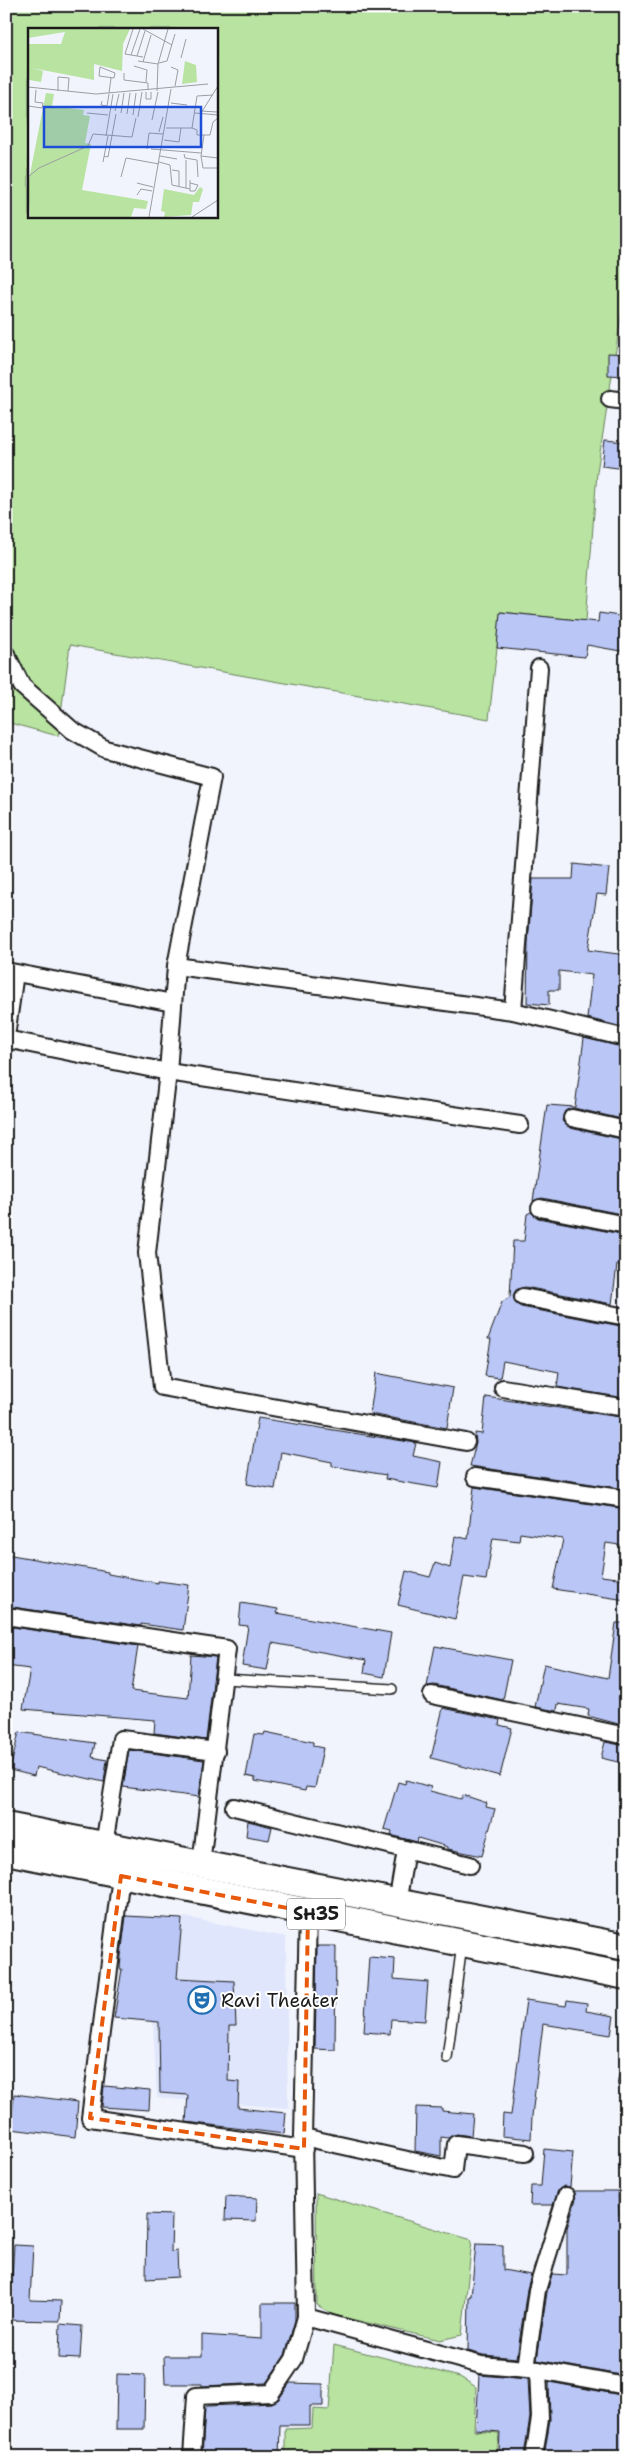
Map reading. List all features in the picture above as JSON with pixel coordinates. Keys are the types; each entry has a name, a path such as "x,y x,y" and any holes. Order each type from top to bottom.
{"main road":[{"name":"SH35","path":"6,1826 397,1904 626,1947"},
{"name":"SH35","path":"6,1851 121,1876 626,1976"},
{"path":"259,1902 264,1876"}],"street":[{"path":"6,654 22,686 72,730 105,749 212,777 176,966 168,1072 147,1253 162,1386 466,1442"},
{"path":"513,1011 539,668"},
{"path":"176,966 513,1011 626,1038"},
{"path":"173,1003 11,972 6,1038 168,1072 520,1126"},
{"path":"572,1118 626,1130"},
{"path":"540,1208 626,1225"},
{"path":"523,1297 626,1317"},
{"path":"503,1388 626,1408"},
{"path":"475,1477 626,1499"},
{"path":"6,1616 227,1649 225,1679 201,1864"},
{"path":"432,1695 626,1736"},
{"path":"104,1845 121,1739 216,1751"},
{"path":"234,1806 470,1865"},
{"path":"397,1904 406,1850"},
{"path":"121,1876 90,2118 304,2143 453,2170 456,2144 525,2153"},
{"path":"192,2457 196,2396 271,2393 294,2359 306,2317 304,2143 308,1912"},
{"path":"534,2457 540,2418 532,2369 537,2290 566,2196"},
{"path":"306,2317 481,2365 532,2369 626,2386"}],"lane":[{"path":"225,1679 392,1689"},
{"path":"447,2058 462,1943"},
{"path":"623,2083 626,2068"}],"highlighted area":[{"path":"121,1876 308,1912 304,2149 90,2118"}],"shaded area":[{"name":"Ravi Theater","path":"123,1915 182,1919 185,1917 286,1937 288,2108 157,2098 153,2022 114,2018 120,1983"}],"green space":[{"path":"6,6 626,6 626,285 597,472 586,621 501,612 489,719 70,645 58,736 6,722"},
{"path":"316,2193 472,2240 462,2335 440,2340 334,2315 317,2305"},
{"path":"334,2345 460,2377 476,2387 474,2431 499,2433 497,2457 347,2457 285,2452 285,2429 312,2428 313,2409 329,2410"}],"building":[{"path":"608,353 626,354 626,376 608,375"},
{"path":"605,440 626,442 626,469 602,466"},
{"path":"500,612 598,622 599,613 626,617 626,652 587,645 585,657 497,648"},
{"path":"574,864 609,868 606,895 597,894 588,950 626,955 622,988 626,988 626,1028 587,1018 592,975 559,971 559,990 549,990 549,1005 527,1003 528,943 533,879 573,879"},
{"path":"584,1038 626,1048 626,1120 574,1108 565,1111 562,1121 570,1128 626,1140 626,1215 542,1198 533,1201 547,1105 575,1107"},
{"path":"531,1212 538,1218 626,1235 626,1266 617,1265 612,1304 525,1287 516,1290 513,1296 516,1304 521,1307 626,1327 626,1398 557,1387 559,1372 503,1361 500,1378 485,1376 491,1339 488,1339 502,1302 510,1297 513,1241 524,1241 527,1214"},
{"path":"376,1373 453,1388 447,1428 370,1414"},
{"path":"486,1397 626,1418 626,1489 470,1466 476,1443 475,1433 482,1434"},
{"path":"258,1418 416,1443 413,1456 442,1462 438,1488 385,1479 386,1475 332,1466 332,1462 281,1452 275,1489 247,1484"},
{"path":"474,1487 626,1509 626,1546 606,1543 601,1576 626,1579 626,1600 553,1589 563,1539 520,1533 519,1541 493,1538 486,1580 464,1577 455,1619 398,1605 406,1571 430,1577 435,1563 450,1568 455,1536 468,1539"},
{"path":"6,1554 158,1583 158,1581 189,1585 183,1630 141,1624 141,1626 6,1606"},
{"path":"241,1603 278,1609 277,1613 391,1633 384,1677 364,1673 366,1660 272,1643 267,1670 242,1666 248,1626 239,1625"},
{"path":"616,1623 626,1623 626,1726 588,1716 589,1709 558,1704 557,1711 535,1707 544,1664 608,1678"},
{"path":"6,1626 138,1646 131,1691 188,1698 191,1655 216,1657 206,1740 154,1733 155,1720 23,1709 30,1669 6,1666"},
{"path":"435,1646 511,1660 503,1700 434,1685 427,1686"},
{"path":"443,1708 500,1720 499,1725 512,1728 500,1776 431,1758"},
{"path":"19,1732 95,1743 92,1757 107,1760 104,1782 36,1767 34,1776 10,1770"},
{"path":"265,1732 313,1742 313,1746 323,1748 315,1788 306,1787 305,1791 255,1781 255,1778 246,1776 254,1734 264,1735"},
{"path":"605,1742 626,1746 626,1764 601,1758"},
{"path":"129,1750 204,1760 199,1797 123,1787"},
{"path":"406,1780 431,1787 430,1791 461,1799 463,1795 487,1803 486,1807 495,1809 482,1856 448,1849 448,1847 418,1838 417,1842 398,1837 391,1835 392,1831 384,1829 398,1782 405,1784"},
{"path":"248,1821 272,1827 269,1840 246,1836"},
{"path":"126,1916 182,1919 177,1978 234,1981 236,2026 229,2026 228,2081 239,2082 238,2108 286,2113 284,2134 186,2122 188,2095 160,2093 159,2022 114,2018 122,1969 120,1969"},
{"path":"317,1946 336,1946 335,2050 315,2049"},
{"path":"369,1957 395,1959 394,1979 428,1982 425,2021 391,2019 390,2034 364,2032"},
{"path":"526,2000 566,2006 567,2000 587,2003 586,2011 614,2016 611,2035 543,2024 531,2139 502,2136 503,2114 511,2115"},
{"path":"104,2086 150,2090 149,2110 102,2107"},
{"path":"14,2094 78,2102 75,2137 11,2129"},
{"path":"416,2107 442,2108 442,2111 473,2114 471,2136 457,2134 448,2138 441,2137 441,2156 415,2151"},
{"path":"544,2149 573,2152 570,2187 564,2186 559,2189 553,2205 530,2205 531,2186 541,2186"},
{"path":"574,2191 618,2191 619,2215 626,2215 626,2376 537,2360 547,2292 552,2274 567,2275 567,2228 576,2199"},
{"path":"226,2196 257,2198 256,2221 225,2220"},
{"path":"147,2214 172,2215 171,2252 177,2251 178,2277 146,2279"},
{"path":"476,2244 503,2245 503,2270 531,2275 527,2289 517,2358 483,2355 468,2351 469,2296 471,2296"},
{"path":"14,2245 33,2246 30,2300 61,2301 60,2321 6,2320 6,2275 12,2276"},
{"path":"262,2303 295,2303 295,2320 285,2355 266,2383 202,2386 202,2384 165,2384 164,2356 202,2356 202,2335 262,2339"},
{"path":"60,2324 82,2326 80,2359 59,2358"},
{"path":"117,2374 145,2375 144,2429 116,2429"},
{"path":"479,2375 528,2379 530,2417 524,2455 499,2454 500,2432 476,2430"},
{"path":"549,2382 626,2396 626,2457 544,2457 550,2419"},
{"path":"290,2383 323,2384 323,2406 310,2406 310,2425 280,2425 279,2457 202,2457 205,2408 208,2406 272,2403 279,2399"}],"place":[{"name":"Ravi Theater","path":"202,2000"}]}
